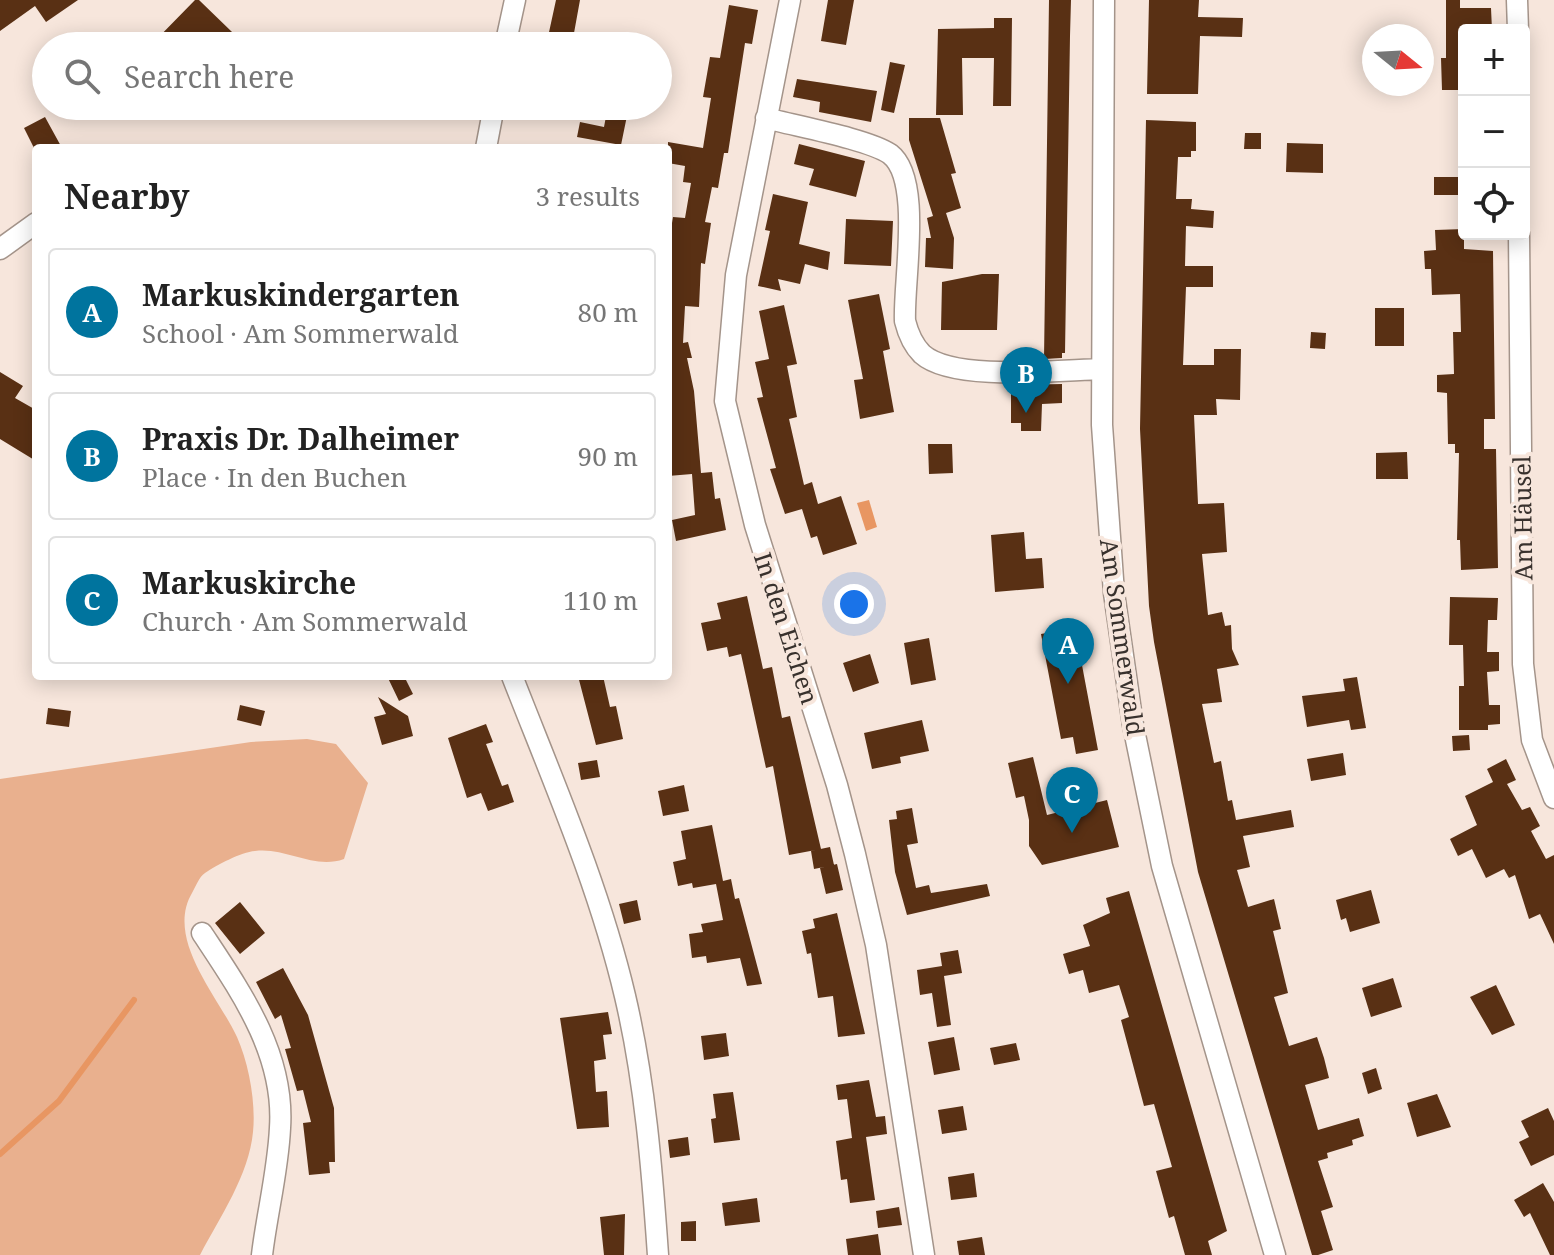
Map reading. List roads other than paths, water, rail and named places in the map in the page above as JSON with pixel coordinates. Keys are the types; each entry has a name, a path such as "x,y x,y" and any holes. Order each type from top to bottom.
{"street":[{"path":"508,32 515,0"},
{"name":"In den Eichen","path":"790,0 736,275 729,327 725,401 755,525 837,785 855,854 876,945 924,1255"},
{"name":"Am Sommerwald","path":"1104,0 1102,369 1114,593 1143,777 1162,866 1275,1255"},
{"path":"1517,0 1518,24"},
{"path":"766,118 877,149 898,163 908,191 905,321 910,339 922,354 954,367 1102,369"},
{"path":"487,144 491,120"},
{"path":"0,249 32,226"},
{"name":"Am Häusel","path":"1519,240 1523,664 1532,740 1554,798"},
{"path":"514,680 584,860 625,996 644,1108 658,1255"},
{"path":"202,933 246,999 264,1037 279,1093 281,1127 262,1255"}],"waterway":[{"path":"0,1154 59,1101 134,1000"}],"place":[{"name":"Praxis Dr. Dalheimer","path":"1026,413"},
{"name":"Markuskindergarten","path":"1068,684"},
{"name":"Markuskirche","path":"1072,833"}]}
